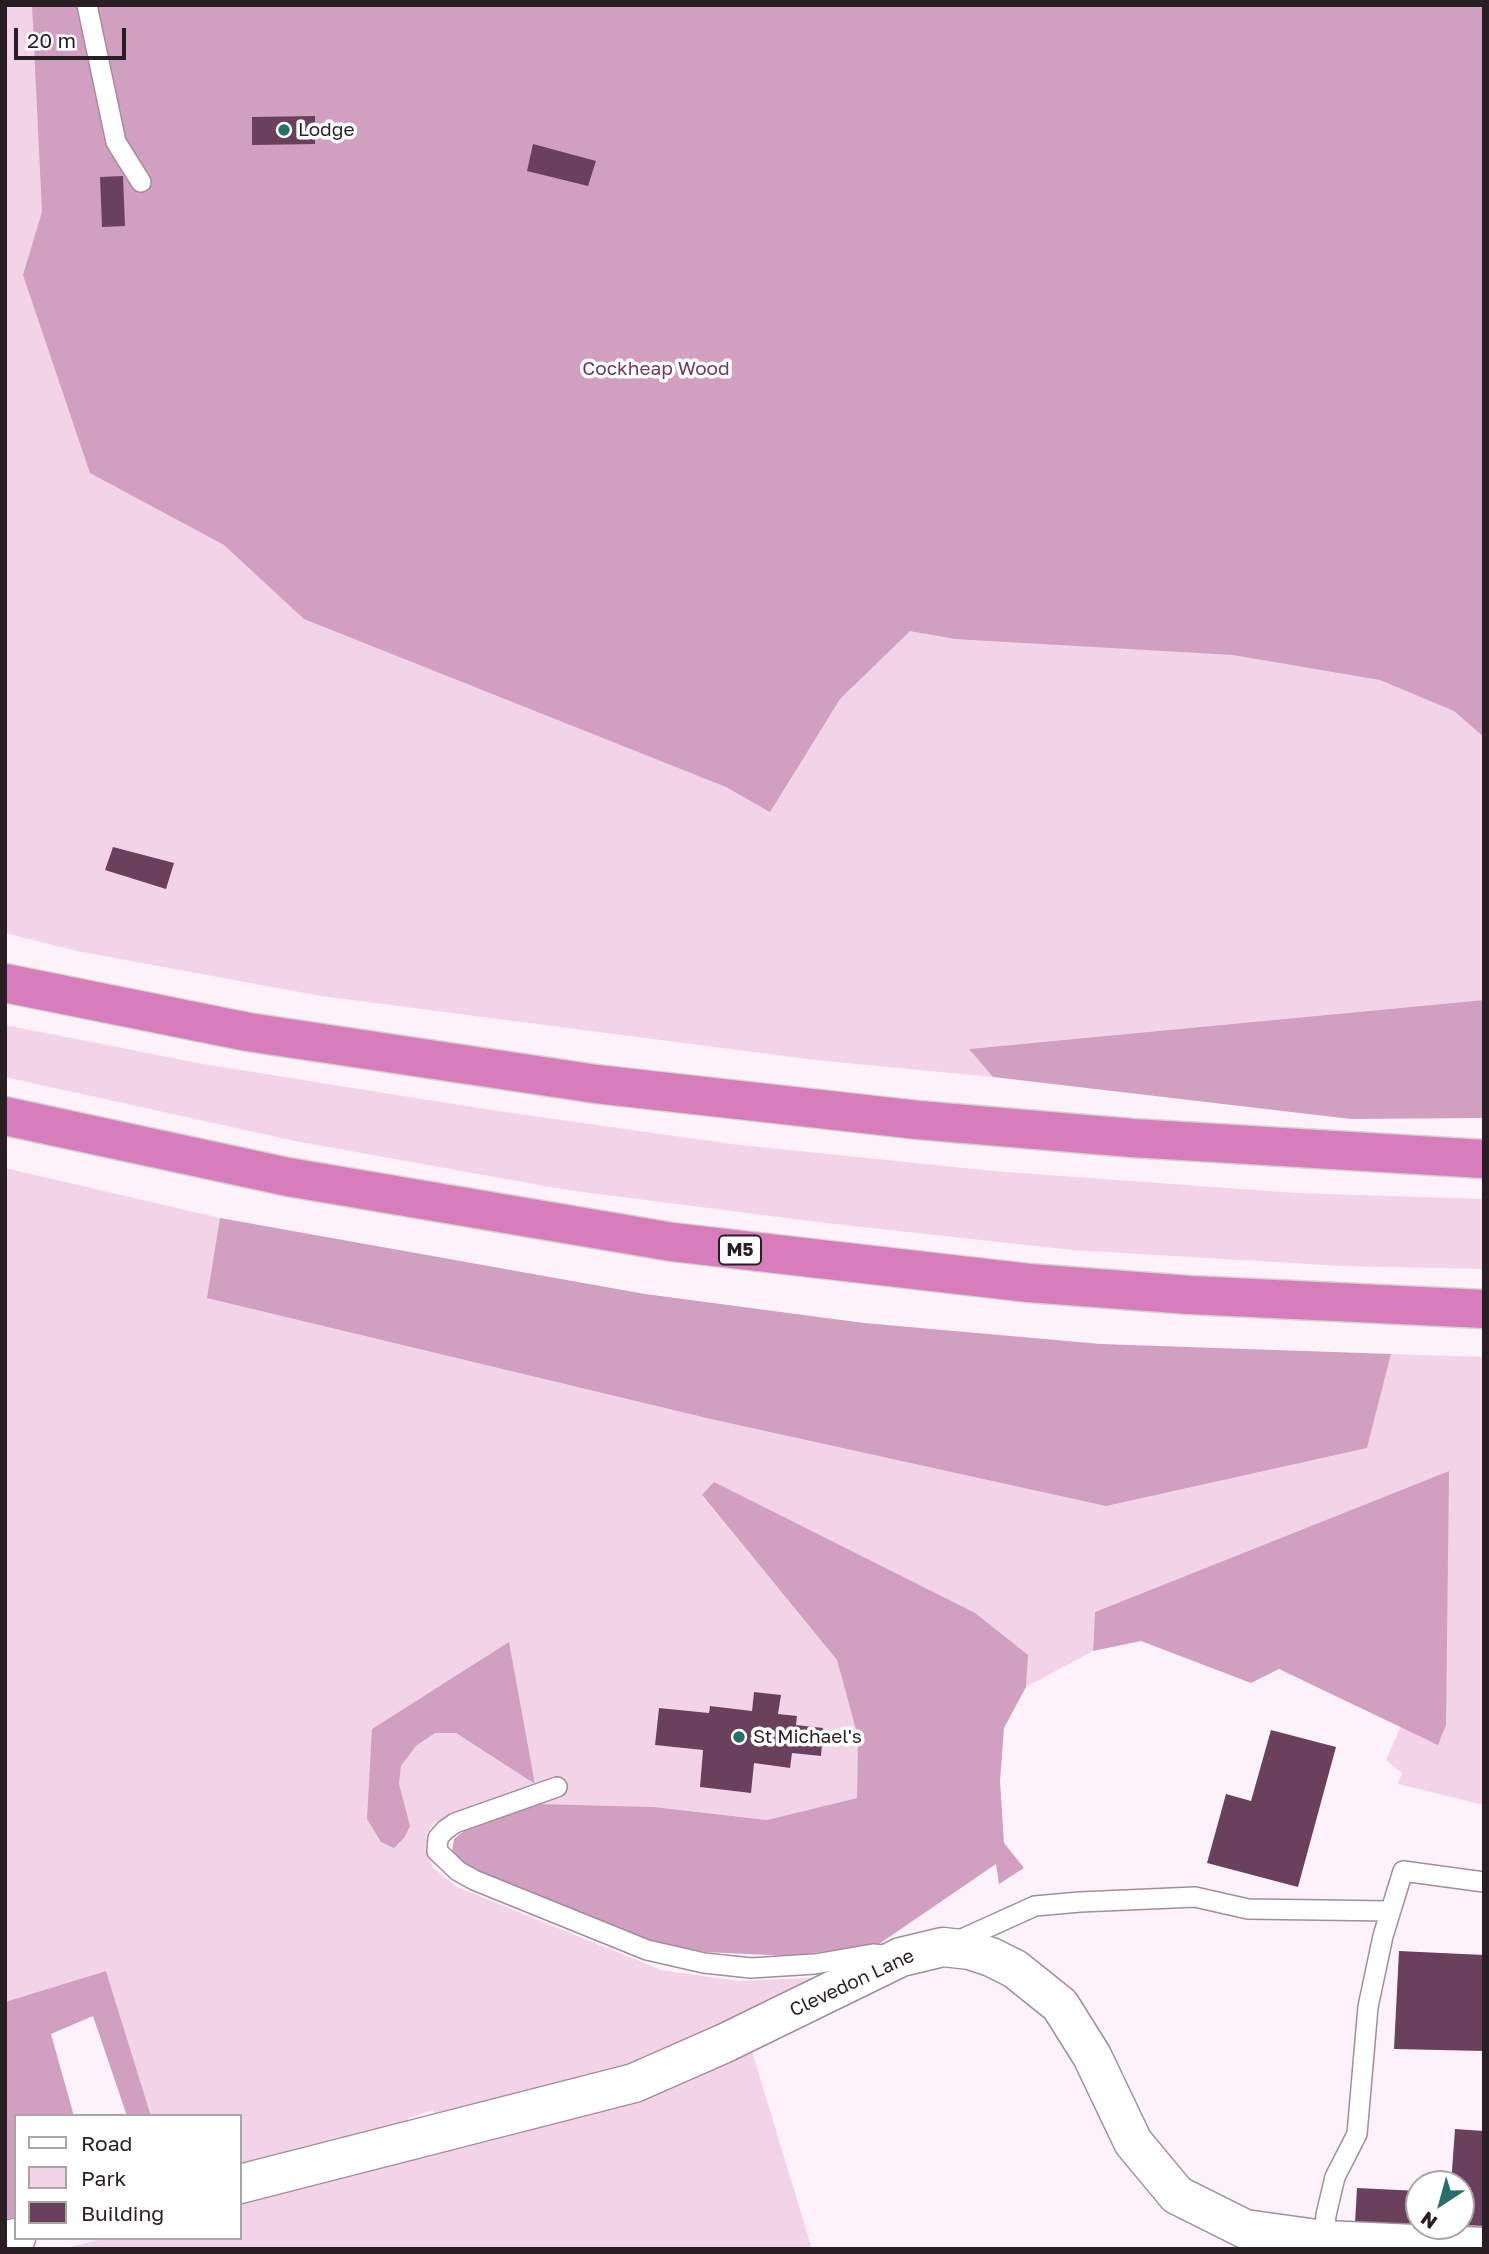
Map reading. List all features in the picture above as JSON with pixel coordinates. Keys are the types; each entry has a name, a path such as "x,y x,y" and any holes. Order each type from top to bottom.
{"highway":[{"path":"5,983 248,1031 596,1084 918,1121 1132,1138 1484,1159"},
{"name":"M5","path":"5,1116 288,1177 672,1242 1029,1283 1190,1295 1484,1309"}],"street":[{"name":"Clevedon Lane","path":"242,2183 634,2083 725,2043 901,1957 943,1947 970,1950 991,1957 1015,1969 1060,2005 1092,2056 1133,2142 1177,2195 1245,2229 1324,2240 1484,2247"}],"lane":[{"path":"87,5 116,142 141,182"},
{"path":"557,1787 455,1823 438,1838 437,1851 458,1871 474,1880 647,1950 704,1964 751,1968 815,1964 873,1954 901,1957"},
{"path":"1324,2240 1326,2215 1335,2177 1357,2134 1368,2007 1382,1936 1403,1871 1484,1882"},
{"path":"943,1947 1035,1906 1080,1902 1195,1897 1248,1909 1390,1912"}],"green space":[{"name":"Cockheap Wood","path":"5,5 1484,5 1484,1000 969,1049 993,1077 815,1060 321,996 77,951 5,933"},
{"name":"Cockheap Wood","path":"32,5 1484,5 1484,737 1454,711 1380,680 1233,655 955,639 910,631 840,699 770,812 726,787 304,619 224,545 90,473 23,275 42,212"},
{"path":"1484,1000 1484,1118 1351,1119 993,1077 969,1049"},
{"path":"5,1025 203,1064 491,1110 731,1144 993,1171 1296,1193 1484,1199 1484,1269 1342,1266 1072,1250 826,1223 567,1190 295,1141 5,1077"},
{"path":"5,1168 220,1218 208,1298 1367,1448 1391,1354 1484,1357 1484,1805 1398,1784 1402,1773 1386,1760 1401,1726 1438,1744 1449,1471 1095,1612 1093,1651 1026,1687 1028,1655 702,1496 837,1660 858,1737 857,1798 767,1820 654,1807 539,1804 535,1785 435,1822 426,1835 432,1867 457,1887 661,1970 739,1981 831,1977 610,2078 444,2125 433,2110 408,2118 407,2135 242,2174 242,2114 150,2114 106,1971 5,2002","holes":["509,1643 535,1784 456,1733 435,1733 416,1746 401,1766 399,1784 372,1729","754,1692 780,1695 778,1714 796,1725 823,1729 820,1756 792,1753 789,1768 754,1763 750,1792 700,1787 703,1750 655,1745 659,1708 709,1713 710,1706 752,1711"]},
{"path":"220,1218 645,1294 864,1323 1101,1344 1391,1354 1367,1448 1106,1506 711,1419 207,1298"},
{"path":"1449,1471 1446,1725 1438,1745 1279,1669 1251,1683 1141,1641 1093,1651 1095,1612"},
{"path":"714,1482 975,1613 1028,1655 1026,1687 1004,1728 1000,1781 1004,1843 1024,1868 999,1884 996,1864 879,1944 791,1956 705,1952 657,1943 489,1877 463,1864 452,1852 454,1839 465,1830 539,1804 654,1807 767,1820 857,1798 858,1737 837,1660 702,1495"},
{"path":"509,1642 535,1784 456,1733 435,1733 416,1746 401,1766 399,1784 410,1826 404,1838 394,1848 381,1842 367,1819 372,1729"},
{"path":"106,1971 150,2114 126,2114 93,2016 51,2034 73,2114 14,2114 14,2217 5,2219 5,2002"},
{"path":"751,2048 812,2249 63,2249 97,2240 242,2240 242,2203 506,2137 654,2089"}],"building":[{"name":"Lodge","path":"315,116 315,144 252,145 252,117"},
{"path":"533,144 596,161 588,186 527,171"},
{"path":"123,176 125,226 102,227 100,177"},
{"path":"113,847 174,863 166,889 105,870"},
{"name":"St Michael's","path":"754,1692 781,1695 778,1714 797,1716 796,1725 823,1728 821,1756 792,1753 790,1768 754,1763 751,1793 700,1787 703,1750 655,1745 659,1708 709,1713 710,1706 752,1711"},
{"path":"1271,1730 1336,1747 1298,1887 1207,1863 1226,1794 1251,1801"},
{"path":"1399,1951 1484,1955 1484,2051 1394,2049"},
{"path":"1455,2129 1484,2131 1484,2226 1475,2226 1475,2170 1452,2170"},
{"path":"1357,2188 1405,2190 1405,2224 1355,2223"}],"place":[{"name":"Lodge","path":"284,130"},
{"name":"St Michael's","path":"739,1737"}]}
